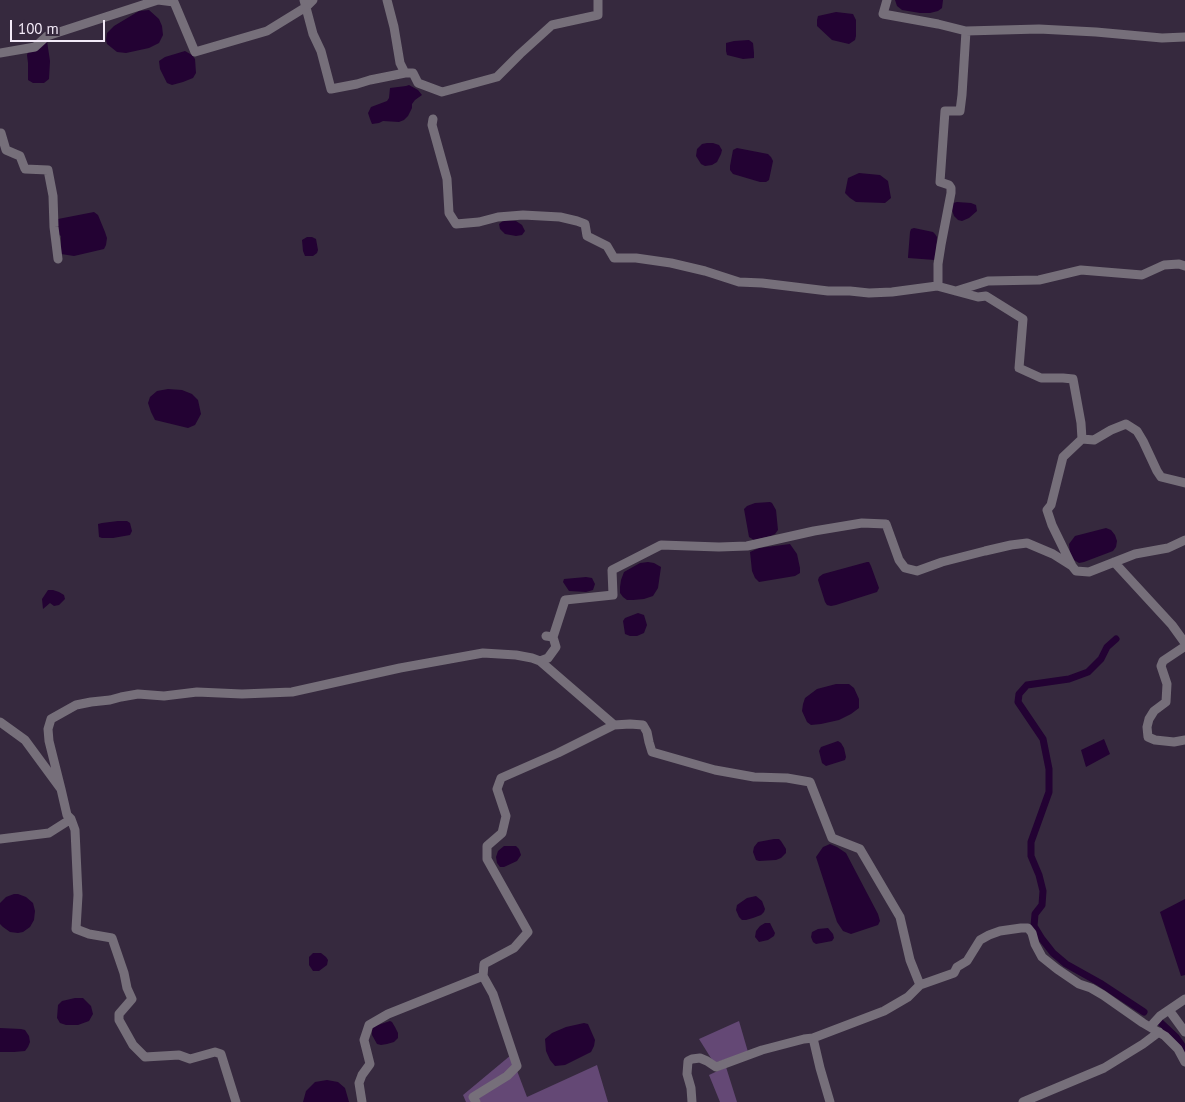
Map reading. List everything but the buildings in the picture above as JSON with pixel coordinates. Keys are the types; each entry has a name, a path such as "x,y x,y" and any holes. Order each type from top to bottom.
{"street":[{"path":"0,53 34,47 47,36 158,0 174,2 195,52 267,31 312,0"},
{"path":"388,0 400,63 405,73"},
{"path":"305,4 331,88 413,73 418,83 442,92 497,77 552,25 598,15 598,0"},
{"path":"887,0 883,14 966,30 1039,29 1162,38 1185,37"},
{"path":"938,286 938,264 951,193 949,185 940,182 945,111 960,111 966,30"},
{"path":"433,119 432,125 447,179 449,213 456,224 523,215 560,217 585,224 587,236 607,246 614,258 636,258 677,265 705,271 739,282 762,282 828,291 869,293 938,286 978,297 986,296 1023,319 1019,368 1041,378 1073,379 1082,439"},
{"path":"0,132 6,150 20,156 25,169 48,170 53,196 58,259"},
{"path":"954,291 988,282 1039,280 1081,270 1142,275 1164,265 1179,264 1185,266"},
{"path":"1185,483 1161,477 1144,441 1137,431 1126,424 1110,430 1094,440 1082,439 1063,457 1051,505 1047,510 1076,571 1090,572 1135,554 1168,548 1185,540"},
{"path":"236,1102 221,1054 215,1052 190,1060 179,1056 145,1057 133,1045 119,1020 119,1014 132,999 112,938 89,934 76,929 78,905 75,830 71,819 67,815 49,742 48,729 51,719 76,705 138,694 164,696 197,692 242,694 292,692 400,668 483,653 516,655 540,660 548,658 556,647 549,636 565,600 612,595 612,570 661,545 746,546 862,523 886,524 899,560 905,568 917,571 942,562 985,551 1027,543 1053,554 1072,566"},
{"path":"1114,562 1172,625 1185,643 1184,647 1163,661 1162,666 1167,684 1166,702 1154,711 1149,719 1147,728 1148,737 1155,740 1174,742 1185,740"},
{"path":"540,660 614,725"},
{"path":"0,722 25,740 61,789"},
{"path":"476,1102 473,1097 507,1076 517,1066 492,994 483,976 484,964 514,948 528,932 487,859 487,846 502,833 506,816 496,789 501,778 558,753 614,725 643,725 647,732 652,752 714,770 754,777 787,778 810,782 832,838 860,849 900,917 910,960 920,985"},
{"path":"0,839 48,833 71,819"},
{"path":"692,1102 691,1088 686,1074 688,1061 700,1058 716,1066 762,1050 804,1038 813,1038 884,1011 908,997 920,985 954,973 957,967 967,961 980,940 1000,931 1028,928 1042,957 1079,984 1103,995 1158,1032 1174,1044 1185,1062"},
{"path":"362,1102 359,1083 362,1074 370,1064 364,1040 369,1025 388,1014 483,976"},
{"path":"1150,1027 1160,1016 1185,999"},
{"path":"1169,1010 1185,1032"},
{"path":"1023,1102 1104,1068 1143,1044 1158,1032"},
{"path":"813,1038 830,1102"}],"shaded area":[{"path":"895,0 943,0 942,8 938,11 920,13 902,10 897,6"},
{"path":"149,10 159,19 162,26 163,35 159,43 149,48 126,53 117,52 107,44 107,33 114,26 139,11"},
{"path":"836,12 853,14 856,20 855,40 849,44 832,40 817,26 818,16"},
{"path":"749,40 753,43 754,58 743,59 727,55 726,43"},
{"path":"47,41 50,61 49,79 44,83 33,83 28,80 28,52"},
{"path":"185,51 195,59 196,73 193,78 183,82 172,85 167,83 160,69 159,61 165,57"},
{"path":"409,85 418,90 422,95 412,104 408,116 399,122 383,121 372,124 368,113 371,107 387,101 390,88"},
{"path":"702,144 719,145 722,150 717,162 705,166 701,164 696,156 697,149"},
{"path":"737,148 768,154 771,157 773,161 769,180 760,182 733,174 730,166 733,150"},
{"path":"859,173 880,175 888,181 891,198 885,203 856,202 850,198 845,193 848,178"},
{"path":"953,203 976,205 977,211 969,218 962,221 958,220 952,210"},
{"path":"94,212 98,215 107,238 104,249 74,256 61,254 61,236 58,234 58,219"},
{"path":"504,220 516,221 522,225 525,231 522,235 516,236 505,234 500,229 499,224"},
{"path":"914,228 933,232 937,237 935,260 908,258 910,232"},
{"path":"307,237 316,239 318,250 313,256 305,256 303,251 302,240"},
{"path":"168,389 182,390 192,394 198,400 201,414 195,425 188,428 155,420 148,403 150,397 157,391"},
{"path":"770,502 776,510 778,530 771,536 754,540 749,537 744,509 755,503"},
{"path":"118,521 130,523 132,531 130,535 113,538 99,537 98,524"},
{"path":"1106,528 1111,530 1117,541 1113,551 1079,563 1072,559 1069,544 1075,536"},
{"path":"790,544 797,554 800,573 795,576 759,582 752,571 750,552 759,548"},
{"path":"648,562 661,567 658,588 653,596 644,599 627,600 620,593 624,572 640,563"},
{"path":"867,562 871,566 879,588 877,592 836,605 827,605 818,580 819,577 823,574"},
{"path":"592,578 595,584 593,590 586,592 569,591 563,582 564,579"},
{"path":"48,590 59,592 64,595 65,599 59,605 54,606 50,603 43,609 42,599"},
{"path":"638,613 644,615 647,625 644,633 637,636 625,634 623,621 625,618"},
{"path":"836,684 849,684 854,688 859,699 859,708 839,720 811,725 807,722 802,711 805,698 817,689"},
{"path":"1104,739 1110,754 1086,767 1081,750"},
{"path":"838,741 844,748 845,760 826,766 822,763 819,751 821,747"},
{"path":"774,839 781,841 786,849 786,853 776,860 756,860 753,852 758,842"},
{"path":"830,844 846,853 878,914 880,921 878,925 851,934 843,931 837,922 816,857 823,847"},
{"path":"504,846 516,846 521,855 517,861 500,867 496,857 498,851"},
{"path":"14,894 26,897 33,903 35,911 34,920 30,927 18,933 10,932 0,924 0,903 6,897"},
{"path":"756,896 762,901 765,909 764,912 753,918 742,920 736,910 737,905 747,898"},
{"path":"1185,899 1185,975 1181,976 1160,912"},
{"path":"765,923 770,923 775,933 768,940 759,942 755,937 756,931"},
{"path":"828,928 833,934 834,938 832,941 816,944 813,942 812,932"},
{"path":"313,953 321,953 328,960 327,965 319,971 313,971 309,965 309,957"},
{"path":"83,998 91,1006 93,1014 89,1021 78,1025 60,1023 57,1018 58,1005 62,1001"},
{"path":"390,1021 398,1033 398,1038 394,1042 387,1044 377,1044 372,1035 372,1028"},
{"path":"739,1021 748,1052 714,1063 699,1039"},
{"path":"584,1023 588,1024 595,1040 591,1052 565,1065 555,1066 546,1051 545,1039 552,1033 566,1027"},
{"path":"0,1028 25,1030 30,1042 25,1051 0,1052"},
{"path":"511,1055 527,1097 597,1065 608,1102 466,1102 463,1095"},
{"path":"726,1067 737,1102 720,1102 709,1075"},
{"path":"327,1080 338,1082 345,1088 349,1102 303,1102 306,1091 315,1082"}],"waterway":[{"path":"1116,639 1107,647 1101,659 1088,672 1069,679 1027,685 1019,694 1018,702 1043,739 1049,769 1049,792 1031,842 1031,856 1043,891 1042,905 1035,914 1034,926 1053,953 1066,964 1100,983 1144,1012"},
{"path":"1160,1022 1176,1037 1185,1050"}]}
